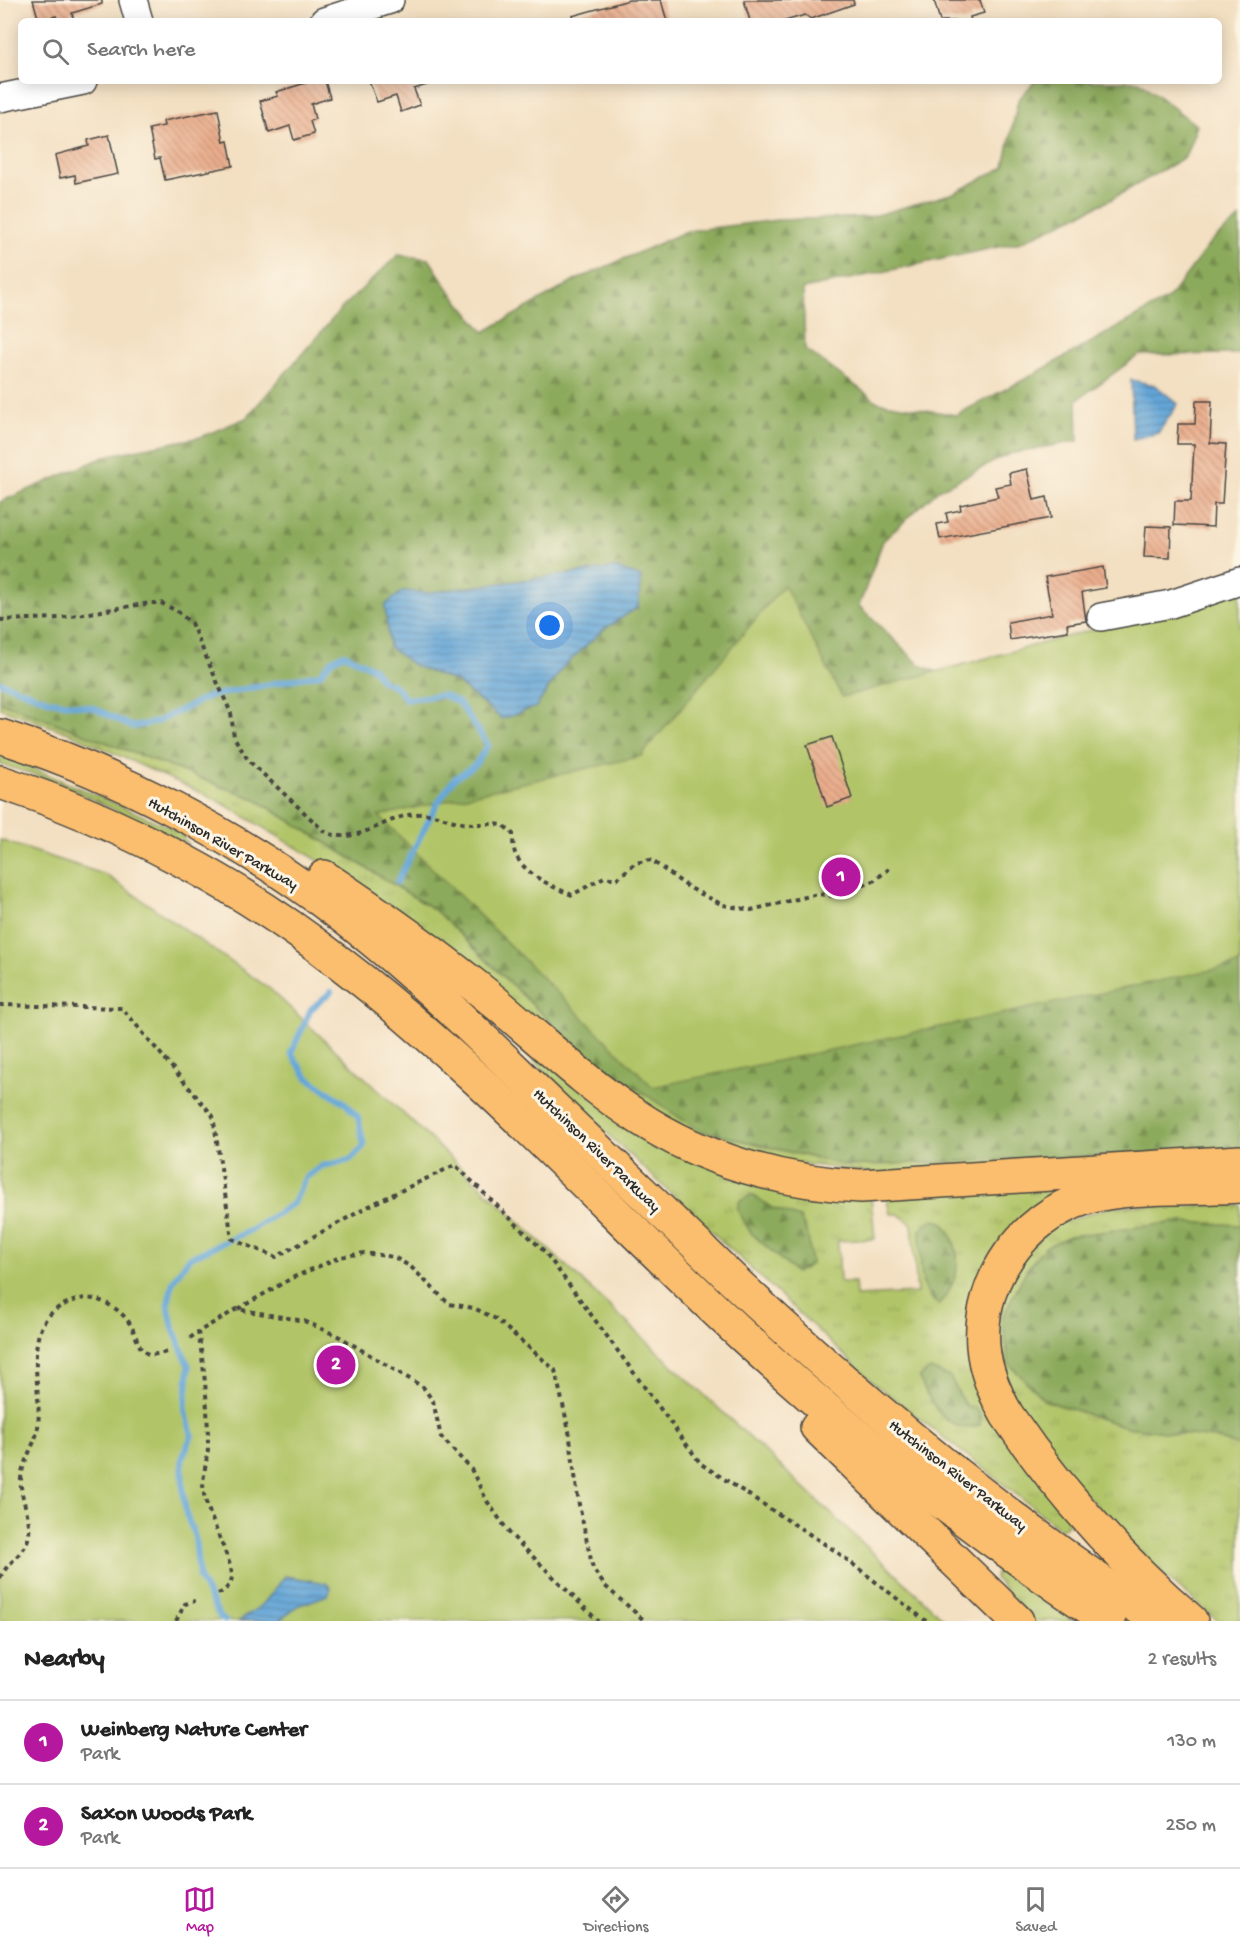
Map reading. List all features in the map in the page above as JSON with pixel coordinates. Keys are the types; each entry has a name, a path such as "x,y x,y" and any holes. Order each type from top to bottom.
{"highway":[{"name":"Hutchinson River Parkway","path":"0,736 76,765 143,795 270,866 361,930 442,1001 735,1281 844,1380 1014,1519 1158,1621"},
{"name":"Hutchinson River Parkway","path":"0,782 89,816 188,863 251,901 321,949 452,1058 688,1284 799,1386 913,1481 1032,1570 1109,1621"},
{"path":"143,795 236,829 323,876 441,959 619,1104 660,1131 732,1162 807,1181 861,1186 1240,1161"},
{"path":"1191,1621 1141,1576 1095,1529 1007,1415 996,1397 985,1361 983,1345 985,1313 994,1280 1020,1240 1042,1220 1069,1204 1103,1194 1240,1186"},
{"path":"688,1284 757,1369 1017,1621"}],"street":[{"path":"133,0 138,18"},
{"path":"333,18 390,0"},
{"path":"0,98 68,84"},
{"path":"1101,617 1171,604 1240,581"}],"path":[{"path":"0,620 59,618 124,606 161,603 177,610 191,623 231,713 234,737 248,760 324,831 335,837 354,835 394,818 418,813 442,816 463,823 504,825 513,834 515,853 527,869 550,885 572,895 604,877 617,879 635,863 651,860 688,887 723,905 752,910 818,894 834,896 872,882 889,869"},
{"path":"0,1005 122,1008 213,1116 232,1239 276,1257 375,1203 455,1165 545,1252 701,1464 837,1552 926,1621"},
{"path":"190,1338 292,1278 340,1257 364,1253 394,1257 411,1267 437,1295 449,1304 474,1308 496,1319 555,1370 569,1431 579,1505 593,1569 605,1586 645,1621"},
{"path":"0,1578 5,1567 27,1542 29,1526 21,1479 38,1428 35,1348 40,1330 49,1314 63,1305 82,1298 97,1299 115,1308 130,1324 135,1341 143,1351 154,1356 166,1352"},
{"path":"237,1309 304,1321 340,1336 423,1387 433,1401 441,1437 471,1469 487,1501 510,1534 598,1621"},
{"path":"198,1332 205,1369 207,1438 203,1492 213,1528 231,1567 232,1577 225,1591 218,1594"},
{"path":"176,1621 185,1604 195,1601"}],"green space":[{"path":"1032,84 1143,84 1197,126 1185,157 1110,200 1021,242 803,289 805,349 878,402 956,415 1168,299 1211,242 1240,218 1240,354 1139,355 1077,400 1078,441 1009,454 938,490 883,541 859,606 920,665 1032,710 1240,895 1240,1150 847,1166 698,1130 577,1048 435,910 255,799 0,702 0,502 109,455 201,437 246,418 342,308 398,255 429,259 449,290 484,332 576,280 687,231 777,220 870,217 954,193 1004,167 1018,100","holes":["615,568 638,607 604,629 562,668 536,707 502,719 457,682 415,666 402,591 426,593"]},
{"path":"784,585 842,697 1240,590 1240,964 653,1087 379,816 641,756"},
{"path":"0,702 255,799 435,910 577,1048 1240,1150 894,1176 747,1156 687,1130 620,1090 326,865 219,801 72,734 0,708"},
{"path":"0,754 178,831 189,845 54,781 0,764"},
{"path":"0,840 106,875 270,989 946,1621 0,1621"},
{"path":"503,1021 588,1094 871,1196 875,1239 838,1241 840,1282 855,1282 856,1296 917,1293 912,1224 898,1214 890,1214 886,1195 1064,1182 1067,1191 972,1304 1071,1522 1061,1529 875,1384 616,1142 499,1027"},
{"path":"752,1195 772,1208 800,1218 808,1235 811,1264 796,1273 751,1233 737,1209 740,1200"},
{"path":"1240,1205 1240,1621 1218,1621 1145,1559 1052,1457 994,1365 995,1304 1022,1255 1056,1224 1114,1206"},
{"path":"932,1220 943,1222 950,1232 957,1253 953,1284 939,1304 926,1291 920,1260 920,1230"},
{"path":"1178,1222 1240,1225 1240,1446 1213,1438 1126,1427 1044,1400 1009,1364 1002,1318 1027,1269 1045,1247 1070,1236"},
{"path":"930,1369 950,1377 965,1405 975,1408 980,1413 980,1425 969,1428 959,1427 942,1416 929,1398 919,1378"},
{"path":"1001,1571 1073,1621 1034,1621 995,1579 996,1572"}],"water":[{"path":"1131,380 1155,385 1178,404 1158,433 1133,439"},
{"path":"615,568 641,577 638,607 604,629 562,668 536,707 502,719 457,682 415,666 389,647 385,605 403,591 426,593"},
{"path":"285,1576 326,1583 331,1588 328,1595 297,1606 279,1621 239,1621 263,1604"}],"building":[{"path":"33,0 102,0 102,4 72,13 73,18 57,18 56,16 38,18"},
{"path":"629,0 661,0 666,18 572,18 572,16"},
{"path":"744,0 853,0 854,4 814,18 805,15 795,18 749,18"},
{"path":"934,0 980,0 984,13 970,18 939,18"},
{"path":"302,84 326,84 330,98 311,104 315,119 310,121 314,134 294,140 290,126 269,133 260,101 278,96 276,92"},
{"path":"370,84 430,84 414,89 420,105 401,112 396,96 377,102"},
{"path":"218,110 224,142 228,141 233,166 165,180 160,158 155,159 149,129 164,126 163,121"},
{"path":"109,135 118,174 76,183 75,175 60,178 55,155 89,146 88,140"},
{"path":"1196,401 1212,401 1210,443 1226,444 1222,504 1214,504 1213,527 1174,525 1175,501 1191,501 1194,444 1177,444 1178,424 1195,424"},
{"path":"1027,469 1034,500 1047,497 1051,518 940,539 937,524 948,522 946,513 961,510 960,505 998,497 995,487 1011,484 1009,473"},
{"path":"1146,526 1171,527 1170,558 1144,557"},
{"path":"1103,567 1106,588 1082,592 1086,621 1067,624 1068,631 1010,640 1008,622 1052,614 1045,577"},
{"path":"832,737 852,798 827,807 807,745"}],"waterway":[{"path":"0,682 50,701 94,708 132,727 156,722 210,696 320,674 331,661 344,654 373,668 382,681 395,686 406,699 444,695 459,703 488,745 475,765 454,779 437,804 397,882"},
{"path":"225,1621 220,1617 199,1578 195,1537 186,1514 182,1459 192,1435 185,1410 189,1367 173,1328 168,1304 173,1281 189,1258 251,1230 294,1203 305,1178 322,1166 350,1160 364,1146 358,1117 345,1103 308,1078 291,1053 311,1009 331,992"}],"place":[{"name":"Weinberg Nature Center","path":"841,877"},
{"name":"Saxon Woods Park","path":"336,1365"}]}
